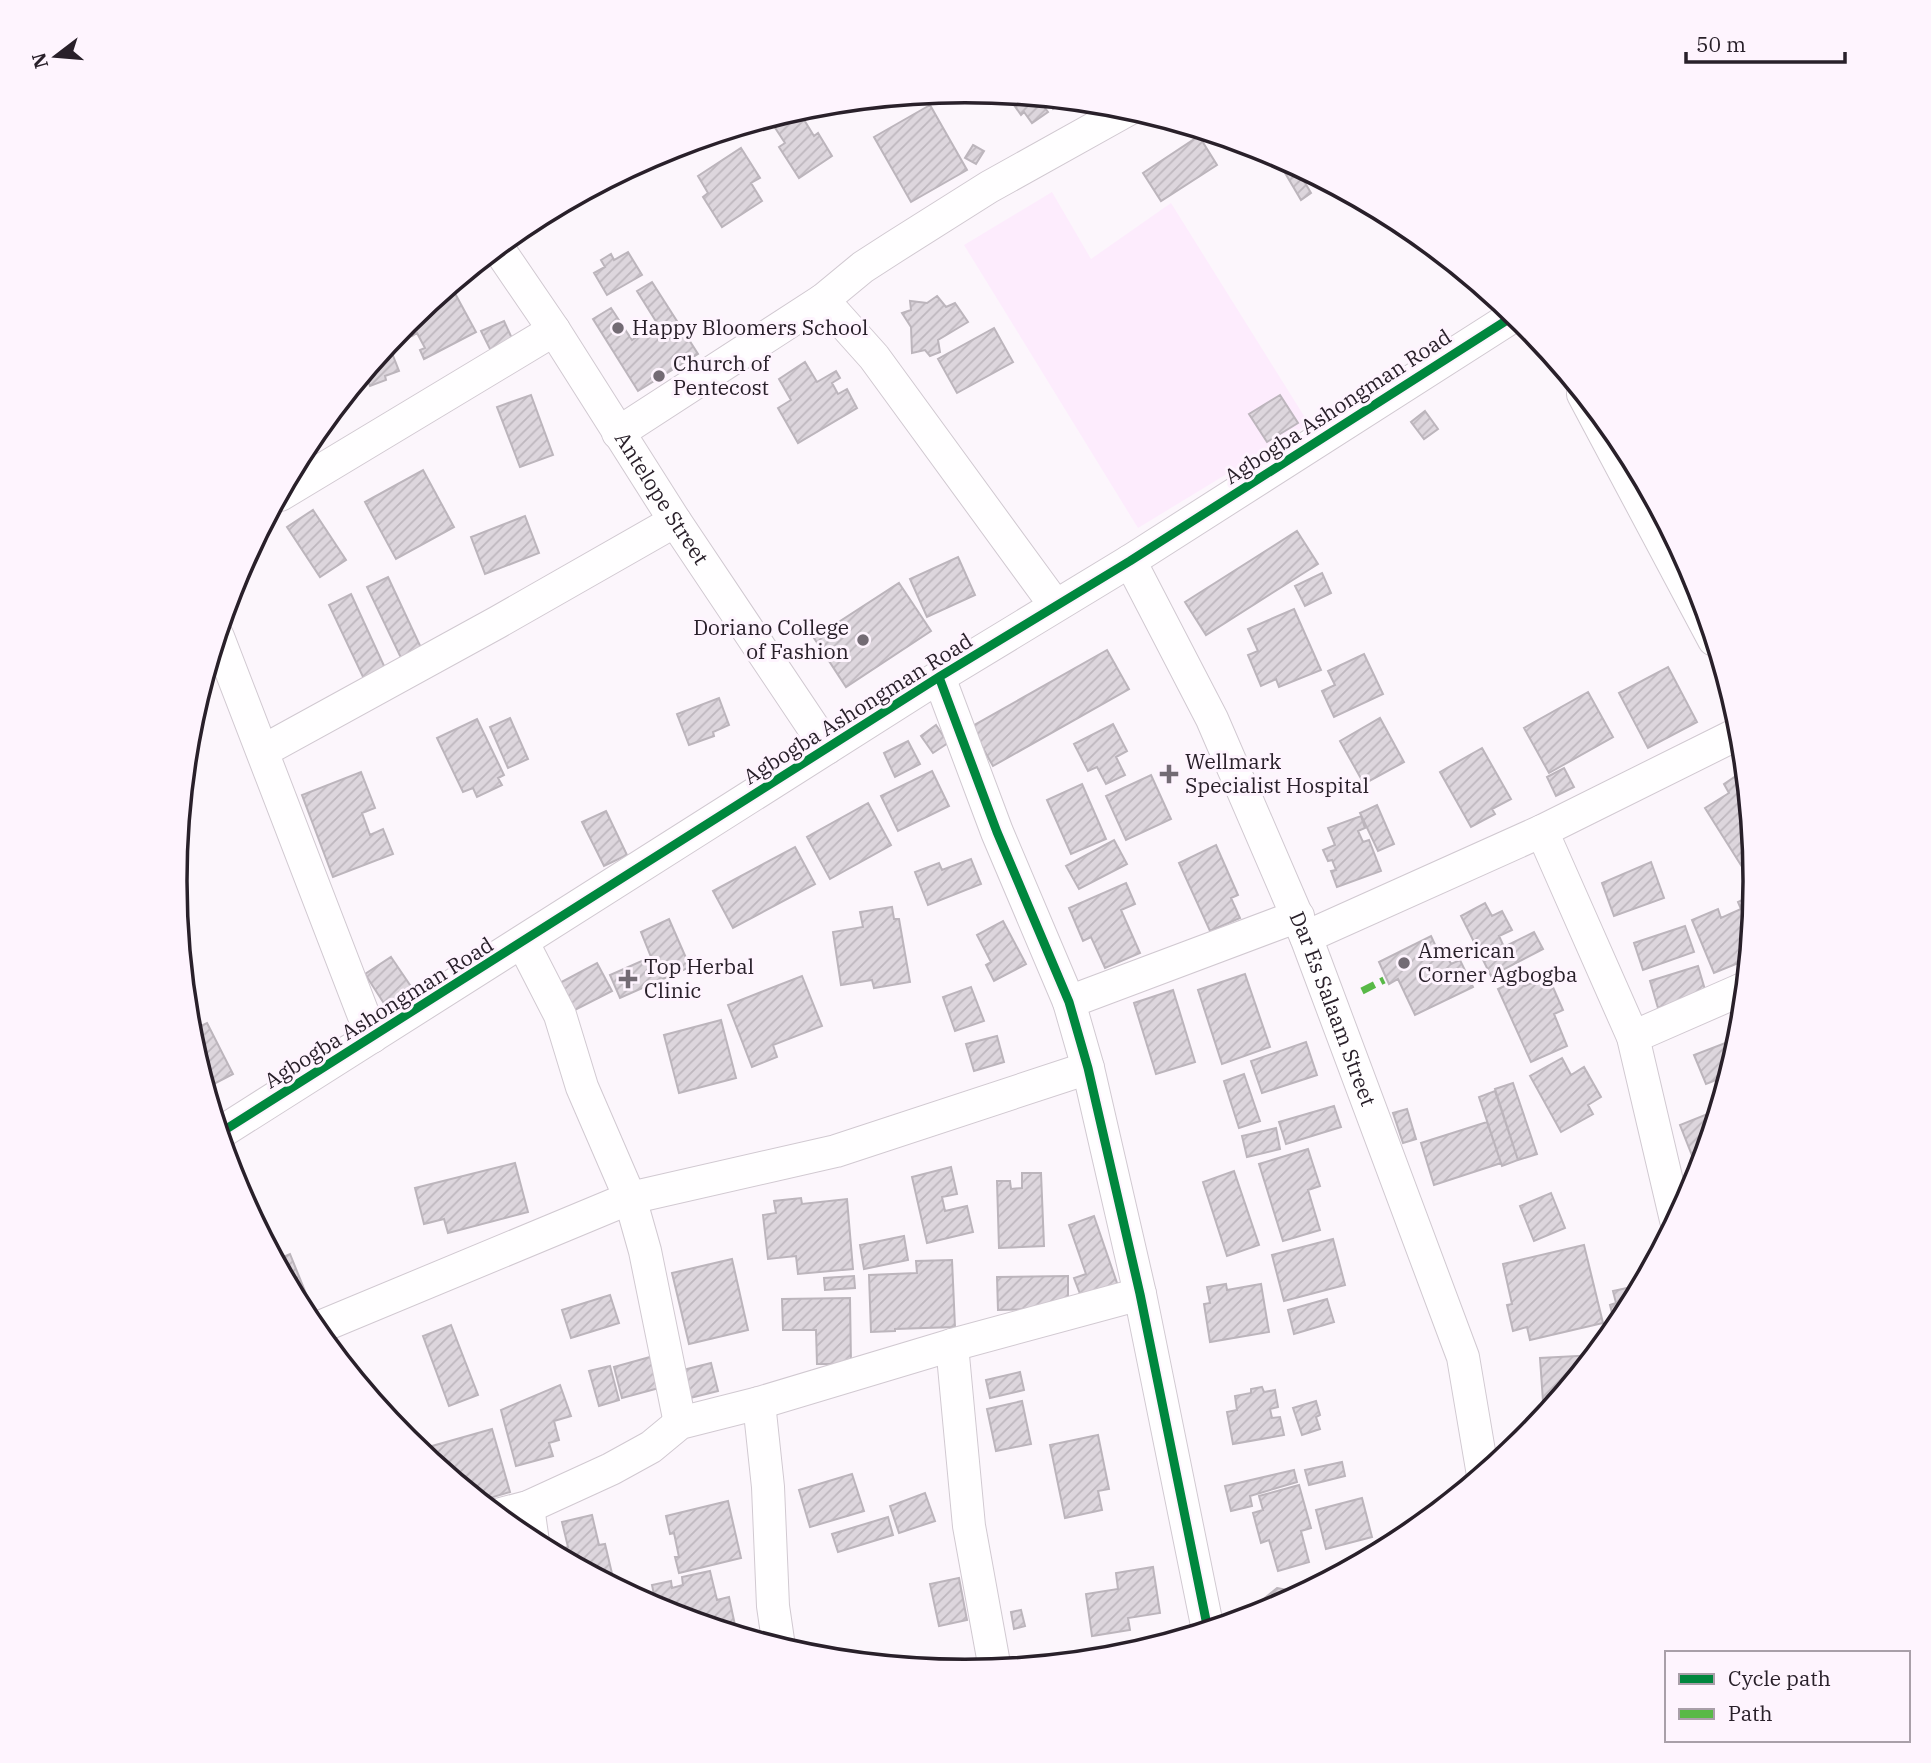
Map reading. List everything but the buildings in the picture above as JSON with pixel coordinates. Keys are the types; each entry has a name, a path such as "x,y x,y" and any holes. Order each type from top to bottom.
{"street":[{"path":"618,433 823,300 863,267 979,194 1114,118"},
{"name":"Antelope Street","path":"503,256 554,330 675,521 827,748"},
{"path":"823,300 874,357 1055,605"},
{"name":"Agbogba Ashongman Road","path":"228,1128 939,677 1130,561 1506,321"},
{"path":"296,485 554,330"},
{"path":"1610,445 1687,589"},
{"path":"263,751 675,521"},
{"name":"Dar Es Salaam Street","path":"1130,561 1212,719 1302,926 1463,1357 1481,1465"},
{"path":"223,650 372,1038"},
{"path":"939,677 998,832 1069,1002 1088,1068 1140,1294 1206,1621"},
{"path":"1069,1002 1302,926 1542,831 1730,737"},
{"path":"1542,831 1633,1037 1673,1206"},
{"path":"523,943 560,1015 582,1087 630,1198 645,1251 680,1423"},
{"path":"1633,1037 1736,992"},
{"path":"326,1325 630,1198 836,1151 1088,1068"},
{"path":"509,1512 528,1507 611,1469 641,1452 680,1423 1140,1294"},
{"path":"952,1345 969,1526 993,1659"},
{"path":"759,1403 768,1487 773,1606 777,1636"},
{"path":"528,1507 531,1527"}],"shaded area":[{"path":"1052,192 1091,259 1171,203 1309,424 1138,528 964,245"}],"marked path":[{"path":"1362,991 1384,980"}],"cycle path":[{"path":"228,1128 939,677 1130,561 1506,321"},
{"path":"939,677 997,832 1069,1002 1088,1068 1140,1294 1206,1621"}],"place":[{"name":"Happy Bloomers School","path":"618,328"},
{"name":"Church of Pentecost","path":"659,376"},
{"name":"Doriano College of Fashion","path":"863,640"},
{"name":"Wellmark Specialist Hospital","path":"1169,774"},
{"name":"American Corner Agbogba","path":"1404,963"},
{"name":"Top Herbal Clinic","path":"628,979"}]}
